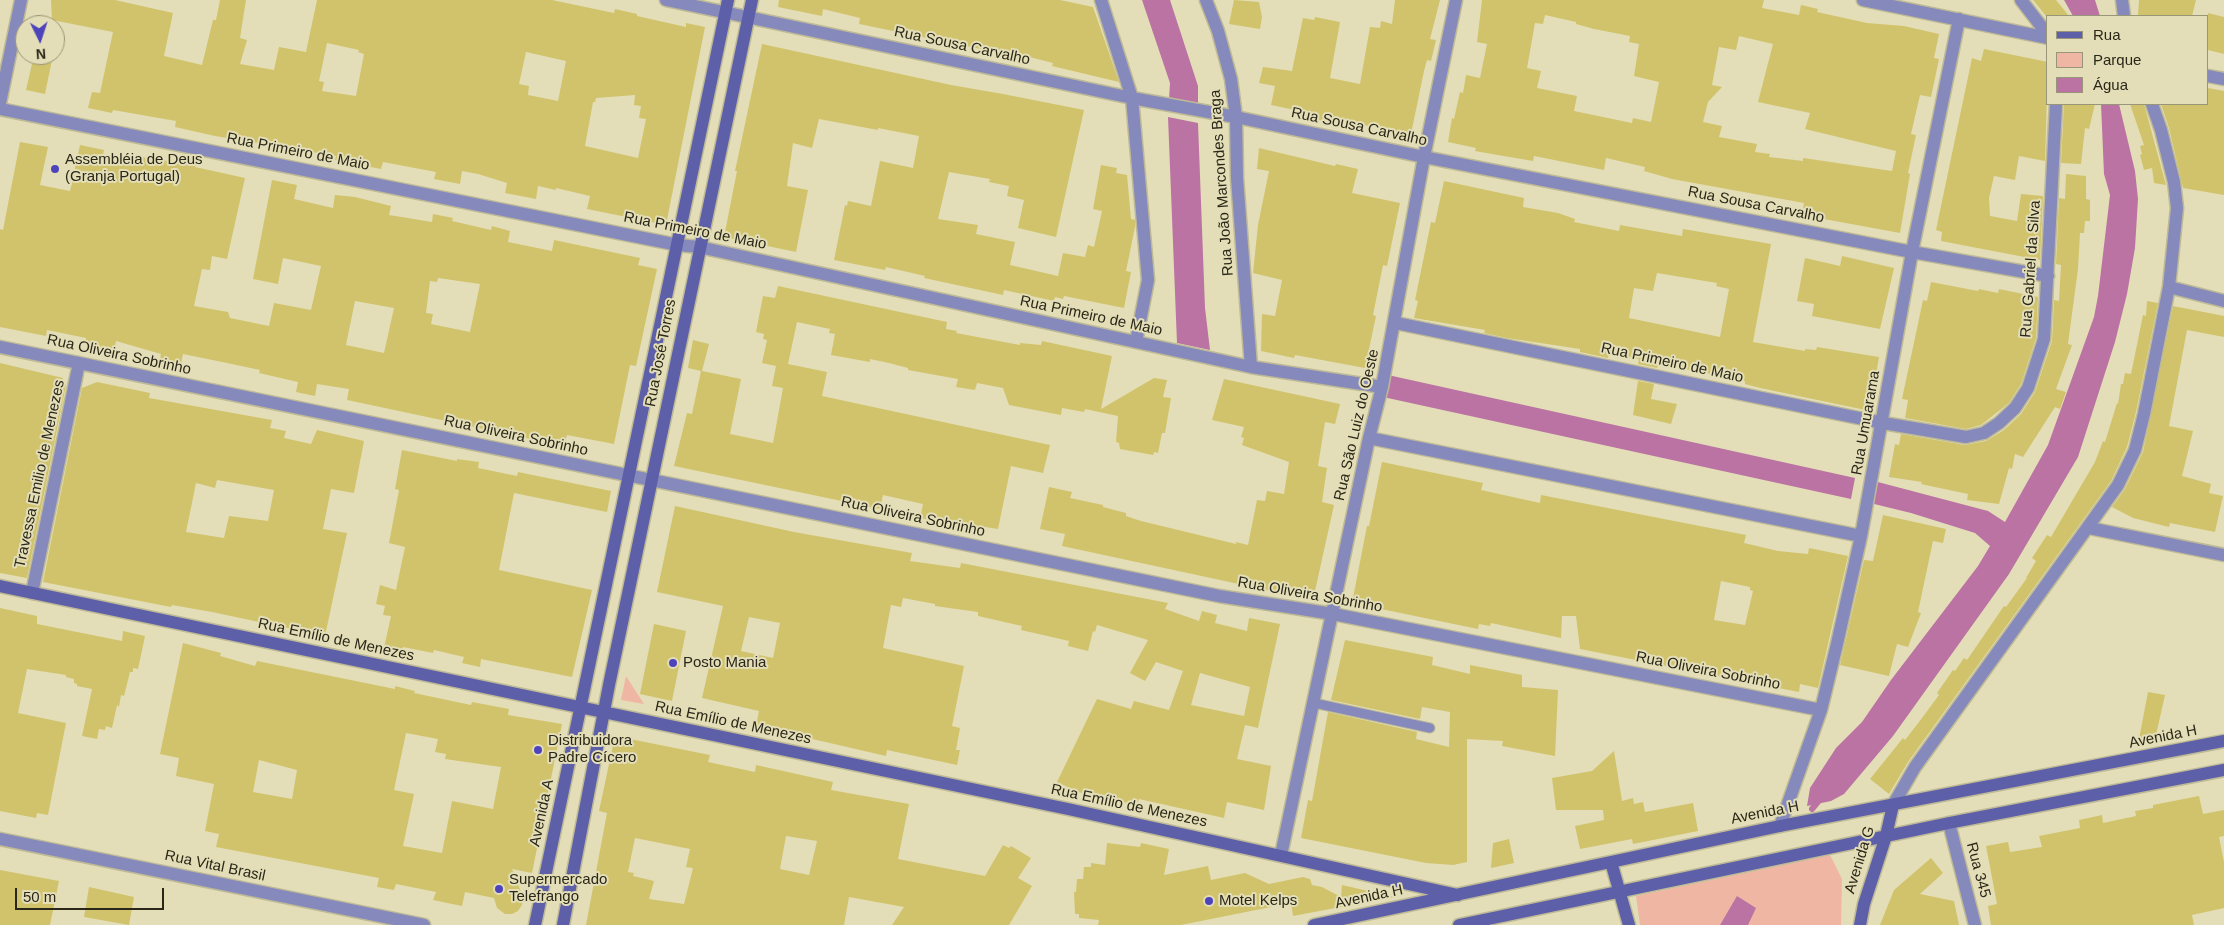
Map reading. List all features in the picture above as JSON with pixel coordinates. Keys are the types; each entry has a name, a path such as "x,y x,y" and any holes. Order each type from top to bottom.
{"street":[{"path":"0,103 21,0"},
{"name":"Rua Sousa Carvalho","path":"666,0 727,6 748,18 1132,98 1236,117 1424,157 1912,252 2048,276"},
{"name":"Rua José Torres","path":"604,712 699,247 752,0"},
{"path":"1101,0 1132,98 1148,280 1136,342"},
{"name":"Rua João Marcondes Braga","path":"1206,0 1218,31 1229,71 1236,117 1237,178 1252,367"},
{"name":"Rua São Luiz do Oeste","path":"1281,855 1333,614 1368,438 1382,387 1396,323 1424,157 1456,0"},
{"path":"1863,0 2046,37"},
{"path":"2021,0 2046,34"},
{"path":"2122,0 2124,15"},
{"name":"Rua José Torres","path":"580,708 727,6"},
{"name":"Rua Umuarama","path":"1780,826 1821,710 1861,536 1912,252 1959,19"},
{"path":"2209,76 2224,79"},
{"name":"Rua Gabriel da Silva","path":"1943,434 1966,437 1984,433 1999,423 2015,408 2028,388 2044,339 2056,105"},
{"path":"1893,805 1915,767 2089,528 2118,485 2135,450 2169,287 2177,208 2174,182 2161,130 2152,105"},
{"name":"Rua Primeiro de Maio","path":"0,109 699,247 1252,367 1382,387"},
{"path":"2169,287 2224,301"},
{"name":"Rua Primeiro de Maio","path":"1396,323 1943,434"},
{"name":"Rua Oliveira Sobrinho","path":"0,347 1219,596 1333,614 1821,710"},
{"name":"Travessa Emilio de Menezes","path":"32,593 80,363"},
{"path":"1368,438 1861,536"},
{"path":"2089,528 2224,554"},
{"name":"Rua Emílio de Menezes","path":"0,586 1281,855 1458,895"},
{"name":"Avenida A","path":"535,925 580,708"},
{"path":"563,925 604,712"},
{"name":"Avenida H","path":"1314,925 1780,826 2224,741"},
{"path":"1459,925 1949,822 2224,770"},
{"name":"Avenida G","path":"1860,925 1864,904 1886,836 1893,805"},
{"name":"Rua 345","path":"1949,822 1975,925"},
{"name":"Rua Vital Brasil","path":"0,839 424,925"},
{"path":"1611,862 1618,893 1629,925"}],"lane":[{"path":"1314,703 1430,728"}],"green space":[{"path":"626,676 644,704 621,700"},
{"path":"1830,855 1842,879 1841,925 1640,925 1636,896"}],"water":[{"path":"1142,0 1170,0 1198,86 1198,107 1169,100 1170,83"},
{"path":"2064,0 2095,0 2100,15 2072,15"},
{"path":"2101,105 2119,105 2135,171 2138,199 2135,248 2127,294 2115,342 2078,457 2009,574 1893,736 1844,794 1831,801 1807,806 1810,788 1836,748 1862,722 1891,680 1978,566 1990,546 1975,533 1911,513 1870,503 1874,481 1988,511 2005,522 2048,445 2094,317 2110,195 2104,174"},
{"path":"1168,117 1198,123 1205,308 1210,350 1177,343"},
{"path":"1388,375 1855,478 1851,499 1383,397"},
{"path":"1737,896 1756,908 1748,925 1720,925"}],"building":[{"path":"51,0 115,0 173,13 164,56 202,65 220,0 246,0 240,38 247,40 240,64 274,70 279,47 306,52 317,0 552,0 614,13 615,9 686,27 686,23 705,27 666,225 587,209 590,196 556,188 556,190 538,186 536,199 505,193 507,183 478,174 462,171 460,184 434,179 436,172 383,162 381,169 335,160 336,156 215,136 175,127 176,121 113,110 112,113 88,108 92,92 100,93 113,32 65,23 65,15 52,15","holes":["327,43 359,50 358,52 364,54 356,96 322,91 324,82 319,81","526,52 566,61 558,101 528,95 529,86 519,84","635,95 634,105 641,106 639,118 646,119 638,158 585,146 593,102 595,102 596,98"]},
{"path":"779,0 1060,0 1093,7 1119,82 1052,66 1053,63 1010,52 1010,55 859,24 860,18 823,9 822,16 778,7"},
{"path":"1234,0 1259,2 1262,17 1260,29 1229,24"},
{"path":"1395,0 1440,0 1430,39 1436,40 1431,61 1427,60 1424,71 1411,134 1337,120 1336,123 1294,116 1295,110 1271,105 1275,86 1259,83 1263,67 1292,71 1303,18 1314,20 1315,17 1340,22 1330,78 1360,84 1370,27 1380,28 1381,21 1392,24"},
{"path":"1482,0 1764,0 1762,8 1799,15 1801,5 1818,9 1817,12 1867,23 1904,26 1939,34 1934,58 1939,59 1931,97 1920,95 1911,134 1916,135 1908,173 1910,174 1900,233 1813,217 1814,210 1803,208 1804,203 1672,179 1644,171 1645,167 1606,158 1604,170 1534,156 1533,161 1475,151 1476,148 1448,142 1452,118 1454,119 1460,92 1463,93 1466,75 1480,78 1487,44 1477,42","holes":["1545,15 1576,22 1576,24 1594,29 1630,36 1629,42 1639,44 1634,76 1659,82 1651,122 1633,118 1632,123 1574,111 1577,96 1537,88 1541,71 1527,68 1535,23 1543,24","1739,36 1773,44 1758,102 1810,113 1805,129 1896,151 1892,171 1803,158 1803,161 1769,157 1770,154 1755,152 1757,144 1719,137 1722,126 1703,122 1708,102 1722,87 1712,85 1719,47 1736,50"]},
{"path":"2033,0 2056,0 2068,15 2046,15"},
{"path":"2139,0 2196,0 2192,15 2138,15"},
{"path":"2208,13 2224,17 2224,54 2209,50"},
{"path":"762,44 951,85 1084,110 1056,237 1018,228 1024,200 1007,196 1009,186 989,182 990,179 949,172 938,219 978,225 976,234 1015,242 1010,265 1058,276 1063,253 1085,257 1088,245 1094,247 1102,211 1093,209 1101,165 1117,168 1116,173 1127,175 1131,219 1135,220 1126,271 1131,272 1124,308 1064,296 1063,299 1055,297 1054,301 1004,290 1003,295 924,278 925,276 886,267 885,270 834,260 845,205 847,206 848,201 871,206 880,161 913,168 919,136 878,128 878,130 819,119 812,148 793,143 787,186 808,190 796,252 724,237 737,171 735,171"},
{"path":"1984,49 2046,62 2045,161 2019,156 2015,180 1994,176 1989,198 1990,216 2017,221 2021,194 2043,196 2040,260 1941,241 1942,232 1936,230 1972,58 1981,61"},
{"path":"32,65 51,65 45,94 26,90"},
{"path":"2209,88 2224,91 2224,195 2183,188 2169,128 2161,105 2209,105"},
{"path":"2064,105 2095,105 2089,129 2085,128 2081,164 2061,163"},
{"path":"2130,105 2144,105 2166,185 2154,183 2152,168 2144,170 2140,146 2144,145"},
{"path":"20,142 48,147 40,185 70,191 80,145 104,150 103,155 140,161 141,157 196,165 195,167 245,178 227,259 212,256 210,270 202,269 194,306 228,312 230,318 269,326 274,303 311,310 321,266 283,258 278,284 253,279 272,180 297,185 294,199 333,208 335,195 355,197 391,206 389,215 432,222 433,214 453,218 452,221 491,230 492,226 510,231 508,242 552,251 554,240 640,258 638,265 657,269 636,366 630,365 614,444 567,435 564,446 347,400 349,389 317,384 315,396 296,392 298,382 259,373 260,370 227,363 183,354 180,368 159,364 161,354 116,341 114,351 85,345 86,338 47,330 46,336 0,327 0,229 3,230","holes":["438,278 480,284 470,332 431,324 433,314 426,313 430,281 437,282","355,301 394,308 384,353 346,345"]},
{"path":"1259,148 1335,166 1336,164 1358,169 1352,193 1400,203 1387,266 1383,265 1373,315 1376,316 1365,368 1295,355 1294,358 1261,351 1262,314 1275,316 1282,280 1253,273 1258,225 1269,171 1257,169"},
{"path":"2066,174 2086,176 2086,199 2090,200 2090,221 2085,221 2084,233 2080,233 2078,269 2068,344 2072,345 2056,389 2066,392 2060,409 2055,407 2023,457 2015,454 2012,469 2009,468 1999,504 1967,500 1968,494 1921,484 1922,482 1889,477 1895,444 1899,445 1901,434 1965,445 1986,441 2004,430 2021,414 2035,392 2052,341 2054,300 2059,301 2061,265 2056,264 2059,198 2065,199"},
{"path":"1444,181 1524,198 1523,207 1558,213 1575,219 1574,222 1619,231 1620,225 1682,236 1683,229 1771,244 1753,342 1805,351 1805,349 1816,350 1817,347 1879,357 1870,411 1760,388 1745,384 1745,381 1711,374 1658,364 1657,368 1638,364 1639,359 1609,353 1608,358 1580,352 1580,349 1507,338 1484,333 1485,330 1414,318 1418,301 1415,300 1431,222 1435,223","holes":["1657,273 1717,283 1716,286 1729,289 1720,337 1629,318 1634,288 1653,291"]},
{"path":"1842,256 1894,268 1880,329 1812,316 1814,304 1797,301 1805,258 1840,266"},
{"path":"1931,282 1978,291 1979,289 1998,293 1999,289 2038,297 2036,338 2021,384 2009,403 1981,425 1966,429 1905,418 1908,400 1902,399 1923,300 1927,301"},
{"path":"778,286 947,322 946,329 957,331 956,333 1020,345 1020,343 1041,345 1042,341 1112,356 1101,409 1154,378 1167,380 1163,397 1171,398 1165,433 1162,433 1158,453 1154,452 1153,455 1120,449 1119,443 1116,442 1118,416 1085,409 1084,412 1062,408 1061,415 1009,405 1003,388 977,383 975,390 956,387 958,379 908,370 908,368 870,359 870,362 831,355 835,334 829,333 830,329 797,322 788,364 827,372 822,396 1050,445 1043,473 1011,466 998,529 979,526 979,530 920,518 923,504 883,495 880,509 674,466 687,413 692,414 701,371 688,368 693,340 709,344 702,371 741,379 730,434 773,443 783,388 772,386 776,366 762,363 767,340 763,339 764,334 756,332 763,296 775,298"},
{"path":"2147,301 2158,303 2127,447 2111,481 1908,762 1889,794 1870,779 1903,738 1905,740 1939,695 1937,693 1953,670 1955,671 1964,658 1967,660 2004,606 2006,607 2027,578 2036,561 2032,558 2047,535 2051,537 2095,462 2103,441 2105,442 2118,404 2125,373 2131,374 2143,315 2146,316"},
{"path":"2173,306 2224,316 2224,337 2187,330 2169,426 2193,431 2182,476 2211,484 2209,493 2223,496 2215,532 2170,523 2169,527 2133,518 2112,507 2125,489 2143,452"},
{"path":"0,363 63,378 61,384 66,385 27,578 0,573"},
{"path":"1224,379 1340,404 1335,424 1325,422 1318,466 1327,468 1322,502 1334,505 1313,600 1062,546 1065,534 1040,529 1049,487 1072,492 1070,498 1103,505 1103,507 1126,513 1126,516 1141,521 1236,544 1236,542 1248,545 1257,500 1265,501 1267,491 1284,494 1289,462 1242,445 1244,438 1241,437 1244,427 1212,420"},
{"path":"1638,381 1654,384 1651,399 1677,404 1671,424 1633,415"},
{"path":"97,382 150,393 149,398 272,420 270,428 286,431 284,438 311,444 317,430 364,441 354,493 331,489 323,529 347,533 325,636 212,612 172,605 171,607 43,582 82,388","holes":["217,480 274,490 268,521 229,516 224,538 186,532 196,483 215,488"]},
{"path":"402,450 457,461 457,459 479,462 478,468 517,476 518,472 611,491 607,512 514,493 499,570 592,590 572,677 481,659 480,667 462,663 464,657 434,650 433,653 403,647 402,651 384,648 391,616 383,615 385,606 376,604 380,585 396,590 405,547 389,543 399,490 395,489"},
{"path":"1382,462 1483,483 1481,490 1540,503 1541,495 1746,535 1744,543 1778,551 1808,554 1809,548 1848,556 1818,688 1800,684 1799,692 1580,649 1576,616 1562,616 1561,638 1491,623 1490,626 1479,624 1478,629 1352,603 1367,526 1369,526","holes":["1721,581 1750,587 1750,590 1753,591 1745,625 1714,620"]},
{"path":"675,506 794,532 912,553 910,561 960,568 961,563 1168,603 1165,609 1199,621 1202,611 1217,615 1215,623 1247,631 1249,618 1280,624 1258,728 1245,725 1237,759 1271,766 1264,810 1227,802 1224,818 1139,799 1137,805 1078,792 1057,782 1097,699 1131,709 1134,701 1169,710 1183,671 1156,662 1145,681 1130,673 1148,640 1097,625 1095,632 1093,631 1088,651 1068,646 1069,641 1021,630 1022,626 978,616 978,612 935,606 935,604 903,598 901,607 891,605 883,648 964,666 952,726 960,728 956,750 960,750 957,765 887,750 886,756 756,726 759,711 702,698 723,606 657,592","holes":["749,617 780,623 773,658 741,651","1200,673 1250,687 1244,716 1191,705"]},
{"path":"1883,515 1946,529 1943,543 1933,541 1918,612 1921,613 1908,647 1897,644 1889,676 1840,665 1864,560 1873,561"},
{"path":"0,608 37,616 37,624 122,641 123,631 145,636 138,669 133,668 133,672 130,672 124,696 121,695 119,707 117,705 112,728 106,726 105,730 99,729 97,739 82,736 92,689 77,686 74,683 74,679 66,677 66,675 27,669 18,713 66,723 48,815 37,813 36,818 0,811"},
{"path":"654,624 686,631 672,701 640,694"},
{"path":"1345,640 1433,657 1432,665 1470,674 1470,665 1522,675 1522,687 1558,690 1555,756 1502,746 1503,741 1467,739 1467,862 1453,865 1426,863 1301,838 1308,800 1312,801 1328,712 1417,732 1416,739 1449,747 1450,712 1422,707 1420,719 1331,700"},
{"path":"183,643 221,653 220,656 255,666 257,661 395,689 395,686 415,691 414,693 471,705 472,702 509,709 508,715 562,724 532,873 512,869 523,897 522,905 518,911 512,914 505,914 497,908 494,898 465,892 462,906 433,900 436,892 396,884 394,890 377,887 379,878 216,847 219,834 205,831 214,784 176,776 179,758 160,754","holes":["406,733 438,739 435,752 446,754 445,759 501,767 493,809 452,801 442,853 403,846 414,794 394,790","259,760 297,770 292,799 253,792"]},
{"path":"2148,692 2165,695 2156,735 2139,739"},
{"path":"615,736 710,755 708,762 755,772 756,765 833,782 831,790 909,804 898,859 985,876 1003,845 1009,848 1011,846 1031,858 1018,878 1032,886 1009,925 892,925 904,907 849,897 844,925 586,925 607,813 599,811","holes":["786,836 817,841 809,875 780,869","635,838 690,849 686,867 693,868 684,904 649,899 654,881 633,876 634,873 628,872"]},
{"path":"1614,751 1622,801 1633,798 1634,804 1643,802 1645,812 1693,803 1698,831 1633,844 1632,839 1580,849 1575,826 1604,820 1603,810 1556,810 1552,778 1592,771"},
{"path":"2199,796 2203,814 2224,810 2224,836 2219,837 2224,862 2224,908 2192,915 2194,925 1991,925 1988,906 1997,904 1986,846 2008,842 2010,852 2042,847 2039,836 2080,828 2079,820 2102,815 2103,823 2136,816 2135,811 2153,808 2153,805"},
{"path":"1509,839 1514,863 1491,868 1493,843"},
{"path":"1107,843 1140,847 1141,843 1169,849 1164,875 1208,866 1211,880 1245,873 1269,884 1303,877 1310,879 1312,885 1322,887 1341,897 1342,885 1394,897 1293,916 1291,903 1181,925 1098,925 1099,920 1079,918 1079,914 1075,914 1074,892 1076,892 1077,879 1083,879 1084,867 1091,867 1091,863 1105,865"},
{"path":"1931,858 1943,873 1920,894 1954,901 1959,925 1880,925 1894,890"},
{"path":"0,870 59,881 50,925 0,925"},
{"path":"89,887 134,897 129,925 84,917"}],"waterway":[{"path":"1812,809 1821,798"}],"place":[{"name":"Assembléia de Deus (Granja Portugal)","path":"55,169"},
{"name":"Posto Mania","path":"673,663"},
{"name":"Distribuidora Padre Cícero","path":"538,750"},
{"name":"Supermercado Telefrango","path":"499,889"},
{"name":"Motel Kelps","path":"1209,901"}]}
